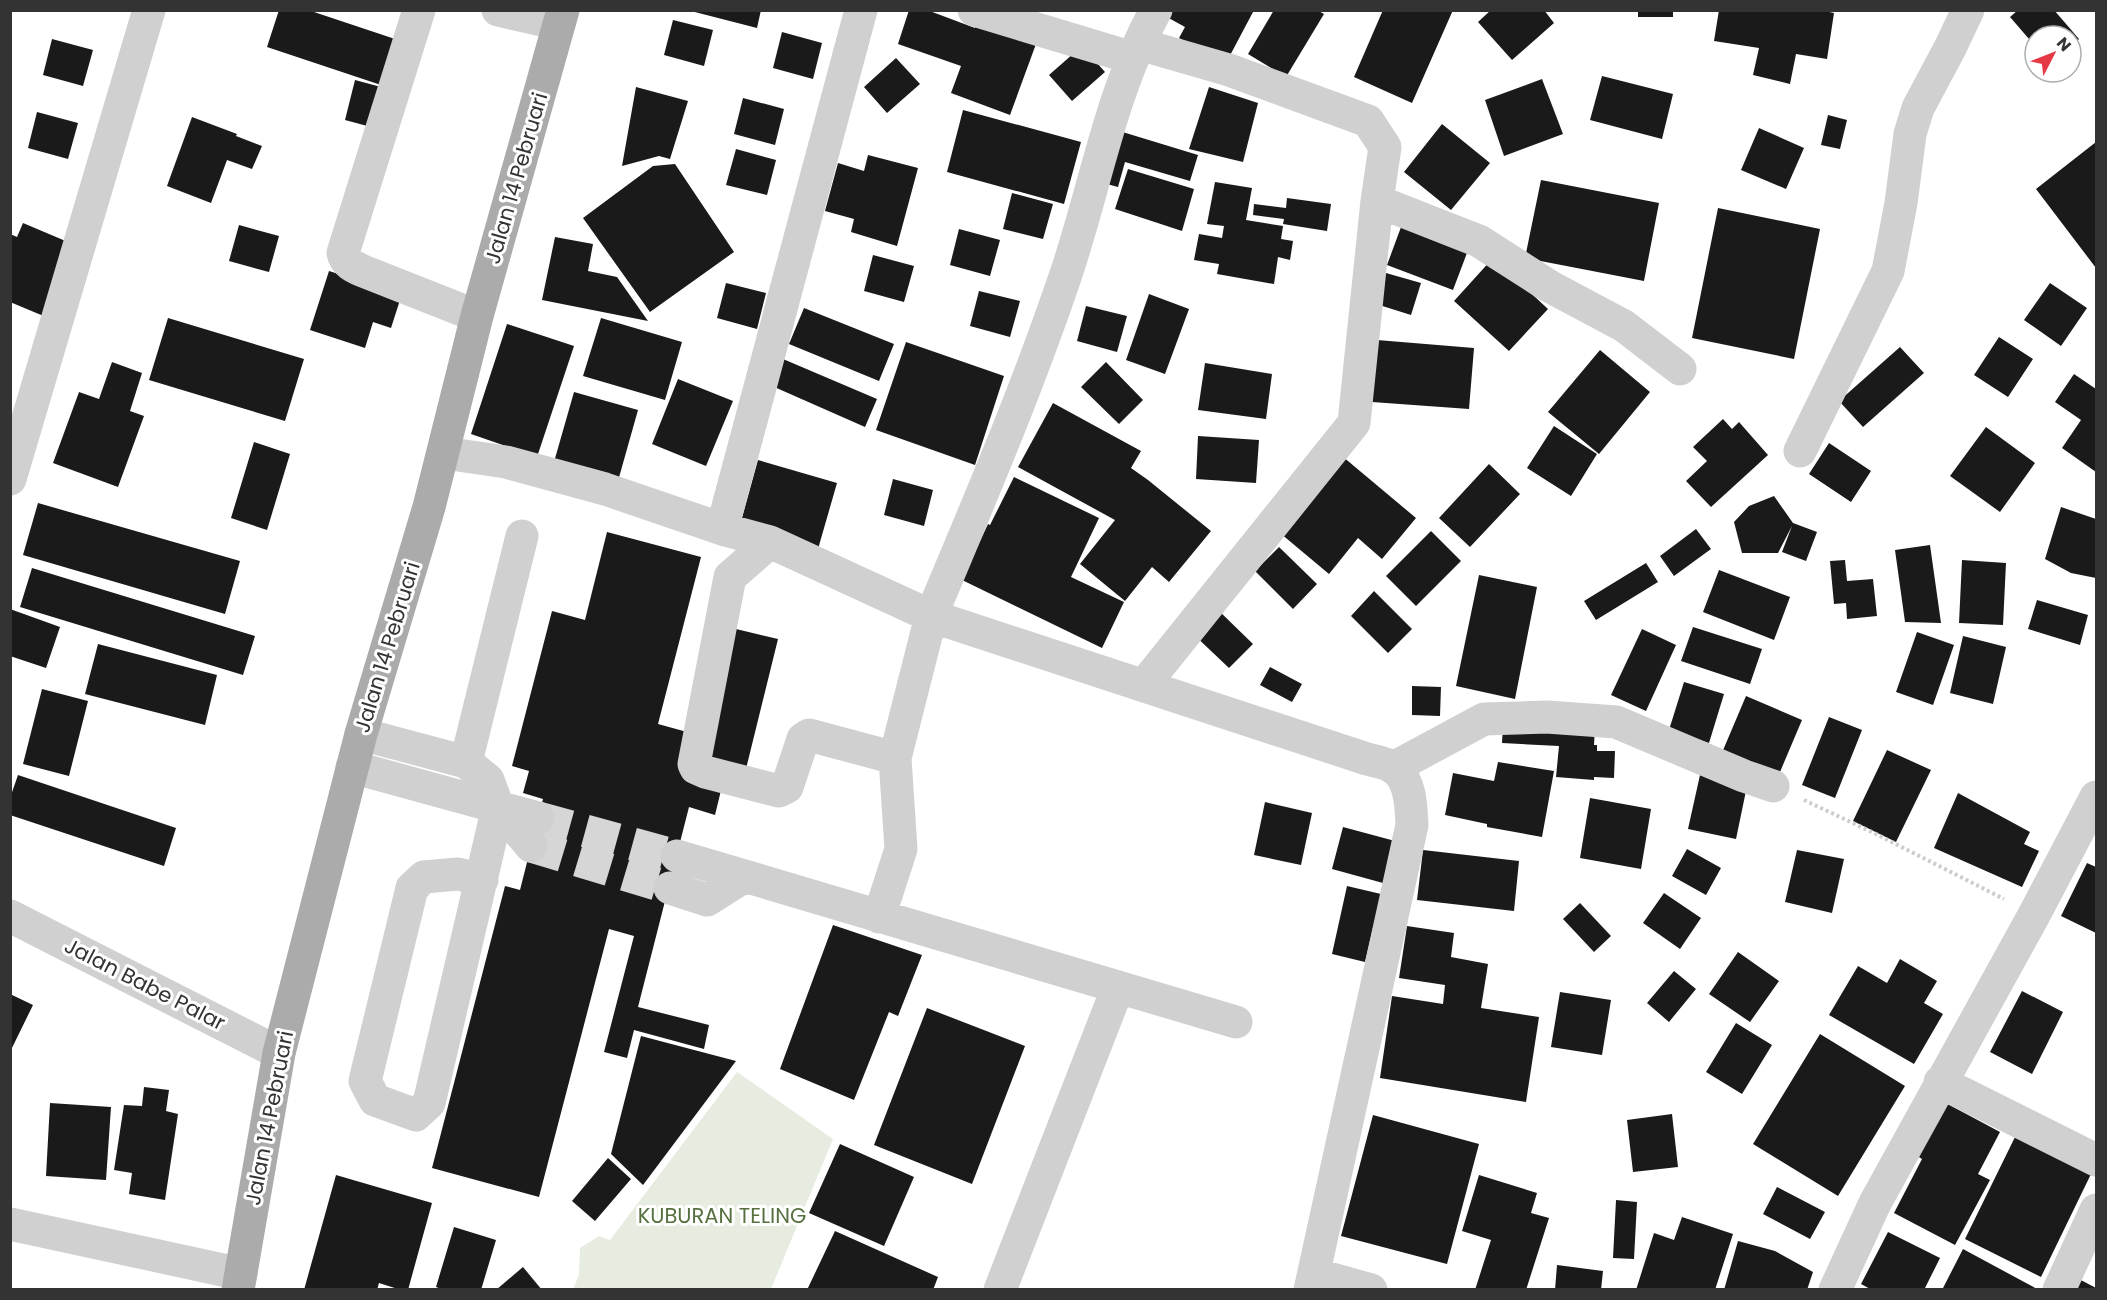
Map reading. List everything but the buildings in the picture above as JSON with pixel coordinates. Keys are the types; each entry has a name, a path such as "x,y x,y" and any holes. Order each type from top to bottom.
{"main road":[{"name":"Jalan 14 Pebruari","path":"239,1282 279,1053 352,767 429,507 477,316 561,17"}],"street":[{"path":"10,479 149,10"},
{"path":"419,10 343,253 349,264 363,271 477,316"},
{"path":"498,10 561,17"},
{"path":"722,529 861,10"},
{"path":"974,10 1136,51 1229,70 1368,122 1385,147 1377,201 1354,423 1144,686"},
{"path":"879,917 901,849 895,758 931,616 1022,399 1066,274 1092,183 1136,51 1156,10"},
{"path":"1800,451 1888,271 1901,203 1910,134 1918,108 1968,10"},
{"path":"1377,201 1479,242 1549,286 1624,326 1680,369"},
{"path":"444,453 506,462 583,483 722,529 770,542 931,616 1394,768 1406,783 1412,825 1312,1282 1371,1290"},
{"path":"466,762 522,536"},
{"path":"770,542 730,577 694,766 705,772 779,791 787,787 803,739 809,735 895,758"},
{"path":"1394,768 1484,719 1547,717 1616,722 1773,786"},
{"path":"361,734 466,762 488,780 498,807 482,880 429,1103 416,1115 375,1100 365,1081 412,888 424,877 458,874 482,880"},
{"path":"352,767 498,807 535,832"},
{"path":"1835,1290 1875,1203 2097,797"},
{"path":"677,856 1236,1022"},
{"path":"670,888 706,900 745,876"},
{"name":"Jalan Babe Palar","path":"10,916 279,1053"},
{"path":"1000,1290 1118,987"},
{"path":"1940,1082 2097,1160"},
{"path":"2059,1290 2097,1210"},
{"path":"10,1224 239,1282"}],"path":[{"path":"1773,786 1876,834 2034,915"}],"green space":[{"name":"KUBURAN TELING","path":"737,1072 833,1139 771,1289 573,1289 579,1275 580,1248 599,1236 610,1240"}],"tunnel":[{"path":"538,818 677,856"},
{"path":"531,846 670,888"}]}
